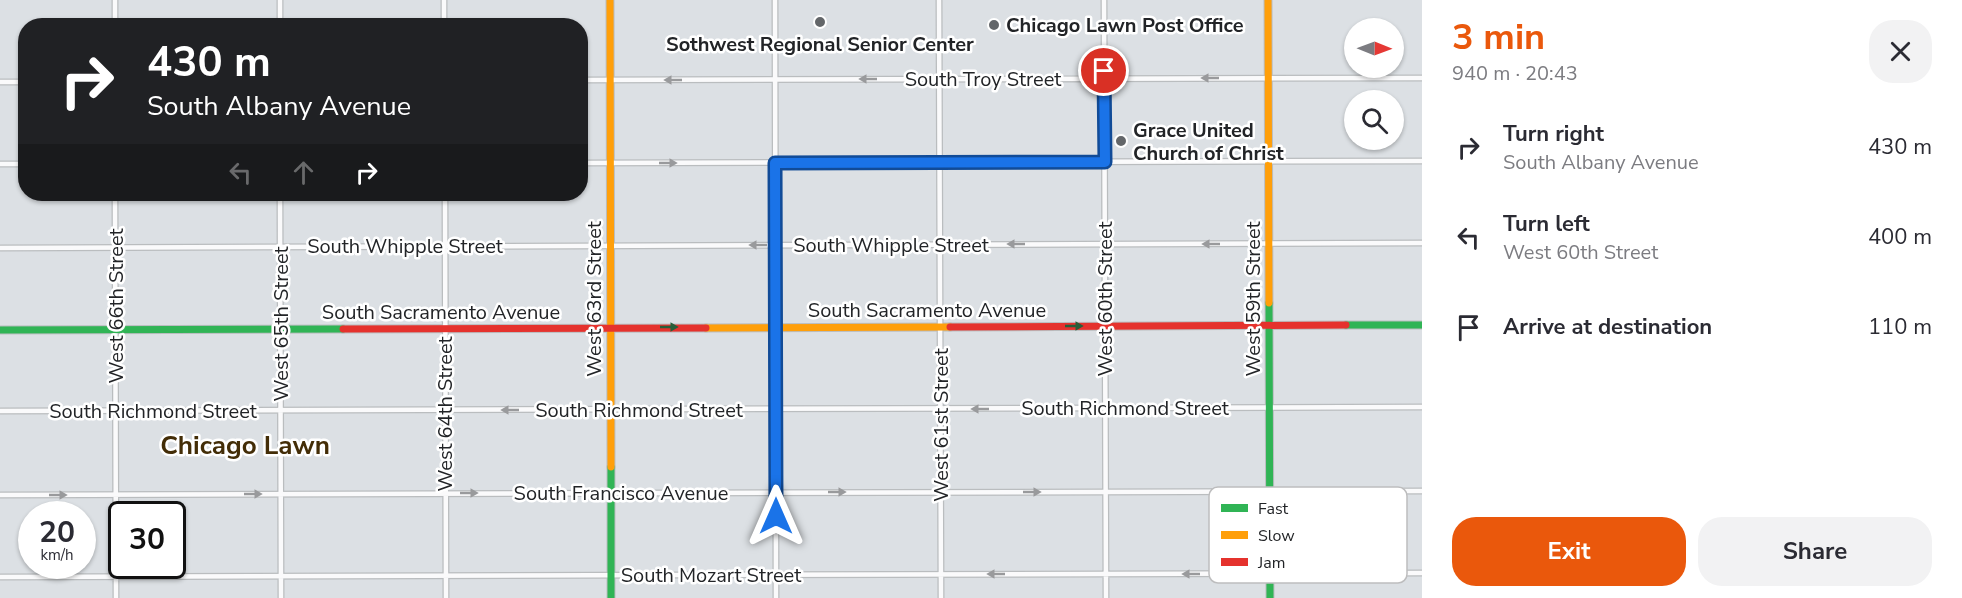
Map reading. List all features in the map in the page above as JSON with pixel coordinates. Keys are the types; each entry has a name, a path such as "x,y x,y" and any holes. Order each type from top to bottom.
{"street":[{"path":"115,0 115,18"},
{"path":"280,0 280,18"},
{"path":"444,0 444,18"},
{"name":"West 63rd Street","path":"610,0 611,598"},
{"path":"775,0 776,598"},
{"name":"West 61st Street","path":"939,0 941,598"},
{"name":"West 60th Street","path":"1104,0 1106,598"},
{"name":"West 59th Street","path":"1268,0 1270,487"},
{"name":"South Troy Street","path":"588,80 1422,78"},
{"path":"0,82 18,82"},
{"path":"588,164 1422,160"},
{"path":"0,164 18,164"},
{"name":"West 66th Street","path":"115,201 116,501"},
{"name":"West 65th Street","path":"280,201 281,598"},
{"name":"West 64th Street","path":"445,201 446,598"},
{"name":"South Whipple Street","path":"0,248 1422,243"},
{"name":"South Sacramento Avenue","path":"0,330 1422,325"},
{"name":"South Richmond Street","path":"0,411 1422,407"},
{"name":"South Francisco Avenue","path":"0,495 1209,491"},
{"name":"South Mozart Street","path":"186,577 1209,573"},
{"name":"South Mozart Street","path":"0,578 108,577"},
{"name":"West 66th Street","path":"116,579 116,598"}],"traffic: fast":[{"path":"1269,303 1270,487"},
{"path":"1346,325 1422,325"},
{"path":"0,330 343,329"},
{"path":"611,467 611,598"},
{"path":"1270,583 1270,598"}],"traffic: slow":[{"path":"610,0 611,467"},
{"path":"1268,0 1269,303"},
{"path":"706,328 950,327"}],"traffic: jam":[{"path":"950,327 1346,325"},
{"path":"343,329 706,328"}],"place":[{"name":"Sothwest Regional Senior Center","path":"820,22"},
{"name":"Chicago Lawn Post Office","path":"994,25"},
{"name":"Grace United Church of Christ","path":"1121,141"}],"district":[{"name":"Chicago Lawn","path":"245,445"}],"route":[{"path":"776,516 775,163 1105,162 1104,71"}]}
